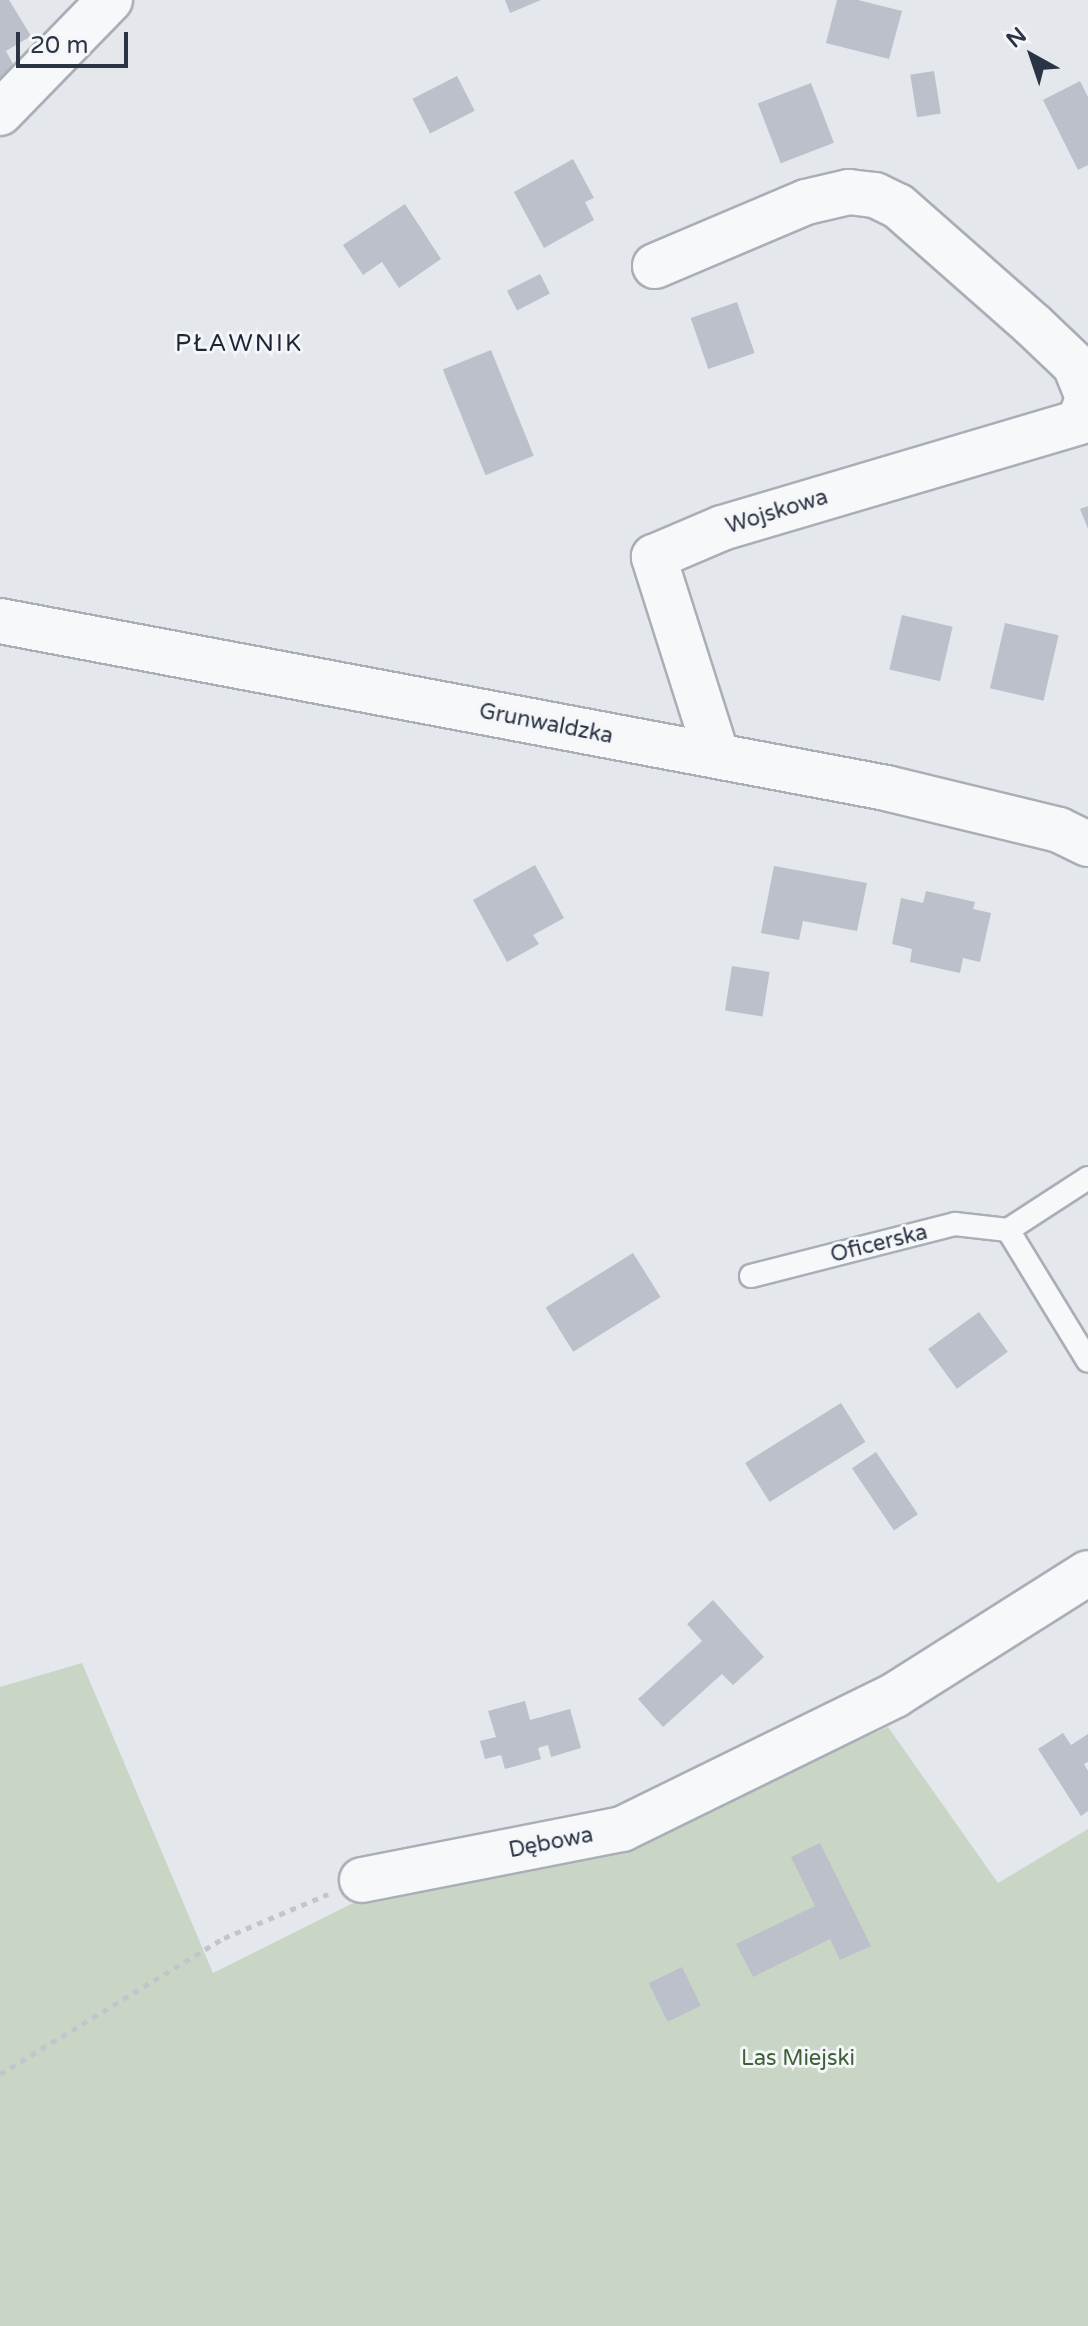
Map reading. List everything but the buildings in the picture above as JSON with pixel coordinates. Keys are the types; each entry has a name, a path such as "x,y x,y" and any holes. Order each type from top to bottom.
{"street":[{"path":"0,113 110,0"},
{"name":"Wojskowa","path":"655,266 806,202 849,192 875,195 898,206 1075,365 1088,398 1079,422 722,528 654,557 717,756"},
{"name":"Grunwaldzka","path":"0,621 900,792 1059,830 1088,844"},
{"name":"Dębowa","path":"362,1880 622,1829 895,1695 1088,1573"}],"lane":[{"path":"1088,1178 1008,1230 1088,1361"},
{"name":"Oficerska","path":"751,1276 955,1224 1008,1230"}],"path":[{"path":"0,2074 224,1938 362,1880"}],"green space":[{"name":"Las Miejski","path":"82,1663 213,1973 351,1904 626,1844 888,1727 998,1883 1088,1829 1088,2326 0,2326 0,1687"}],"district":[{"name":"PŁAWNIK","path":"239,344"}]}
